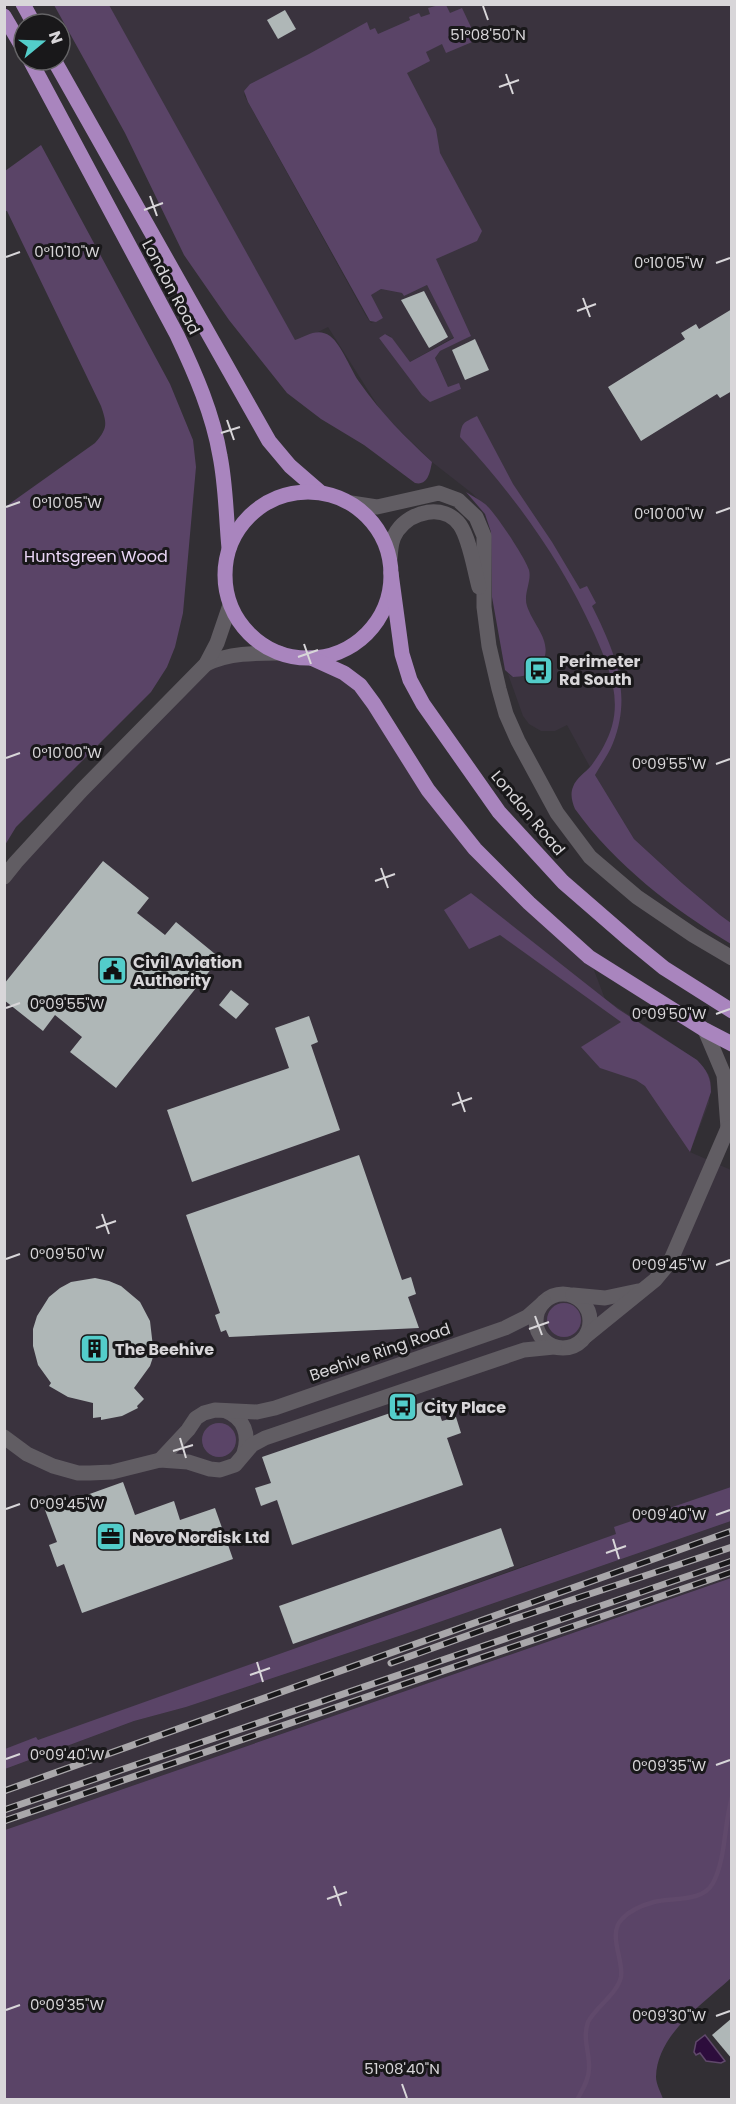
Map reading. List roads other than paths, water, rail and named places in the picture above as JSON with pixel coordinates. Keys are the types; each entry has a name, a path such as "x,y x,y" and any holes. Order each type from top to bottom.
{"main road":[{"path":"4,16 12,30"},
{"name":"London Road","path":"36,72 177,335 194,372 208,410 220,456 229,548"},
{"name":"London Road","path":"61,72 269,441 290,466 320,492"},
{"path":"299,492 320,492 336,496 363,512 376,527 385,543 391,565 388,605 374,628 359,641 338,653 311,658 296,658 279,653 260,643 236,618 225,585 225,564 229,548 247,517 269,501 299,492"},
{"name":"London Road","path":"391,565 402,654 410,680 423,704 499,812 562,882 664,968 732,1011"},
{"path":"311,658 344,673 360,685 428,790 475,849 529,903 589,957 705,1030 732,1044"}],"street":[{"path":"351,503 383,507 438,493 458,500 468,507 476,517 484,536 484,608"},
{"path":"391,565 391,543 404,523 428,512 444,513 453,518 464,532 484,608 492,659 506,714 557,813 590,856 637,897 732,958"},
{"path":"4,877 113,758 206,664 217,643 230,605"},
{"path":"206,664 233,656 279,653"},
{"path":"4,1437 32,1457 52,1466 78,1473 112,1472 160,1460 200,1465 214,1470 226,1469 235,1465 244,1452 265,1438 524,1350 571,1347 581,1342 646,1288 662,1273 674,1256 730,1128 724,1076 705,1030"},
{"path":"554,1347 543,1339 536,1326 539,1309 544,1302 555,1295 605,1298 629,1294 646,1288"},
{"path":"567,1294 577,1297 587,1308 590,1322 586,1336"},
{"name":"Beehive Ring Road","path":"160,1460 200,1415 209,1411 257,1412 275,1408 505,1328 527,1317 544,1302"},
{"path":"219,1410 233,1414 243,1425 247,1439 244,1452"},
{"path":"188,1430 188,1450 200,1465"}],"waterway":[{"path":"577,2100 589,2073 586,2040 588,2022 611,1995 621,1977 616,1939 618,1925 628,1913 645,1905 702,1894 708,1889 713,1883 723,1852 732,1797"}],"railway":[{"path":"4,1791 732,1531"},
{"path":"391,1663 511,1620 732,1547"},
{"path":"4,1810 732,1561"},
{"path":"4,1821 732,1572"}],"place":[{"name":"Perimeter Rd South","path":"538,670"},
{"name":"Civil Aviation Authority","path":"112,971"},
{"name":"The Beehive","path":"94,1349"},
{"name":"City Place","path":"403,1407"},
{"name":"Novo Nordisk Ltd","path":"111,1537"}],"park label":[{"name":"Huntsgreen Wood","path":"96,556"}]}
